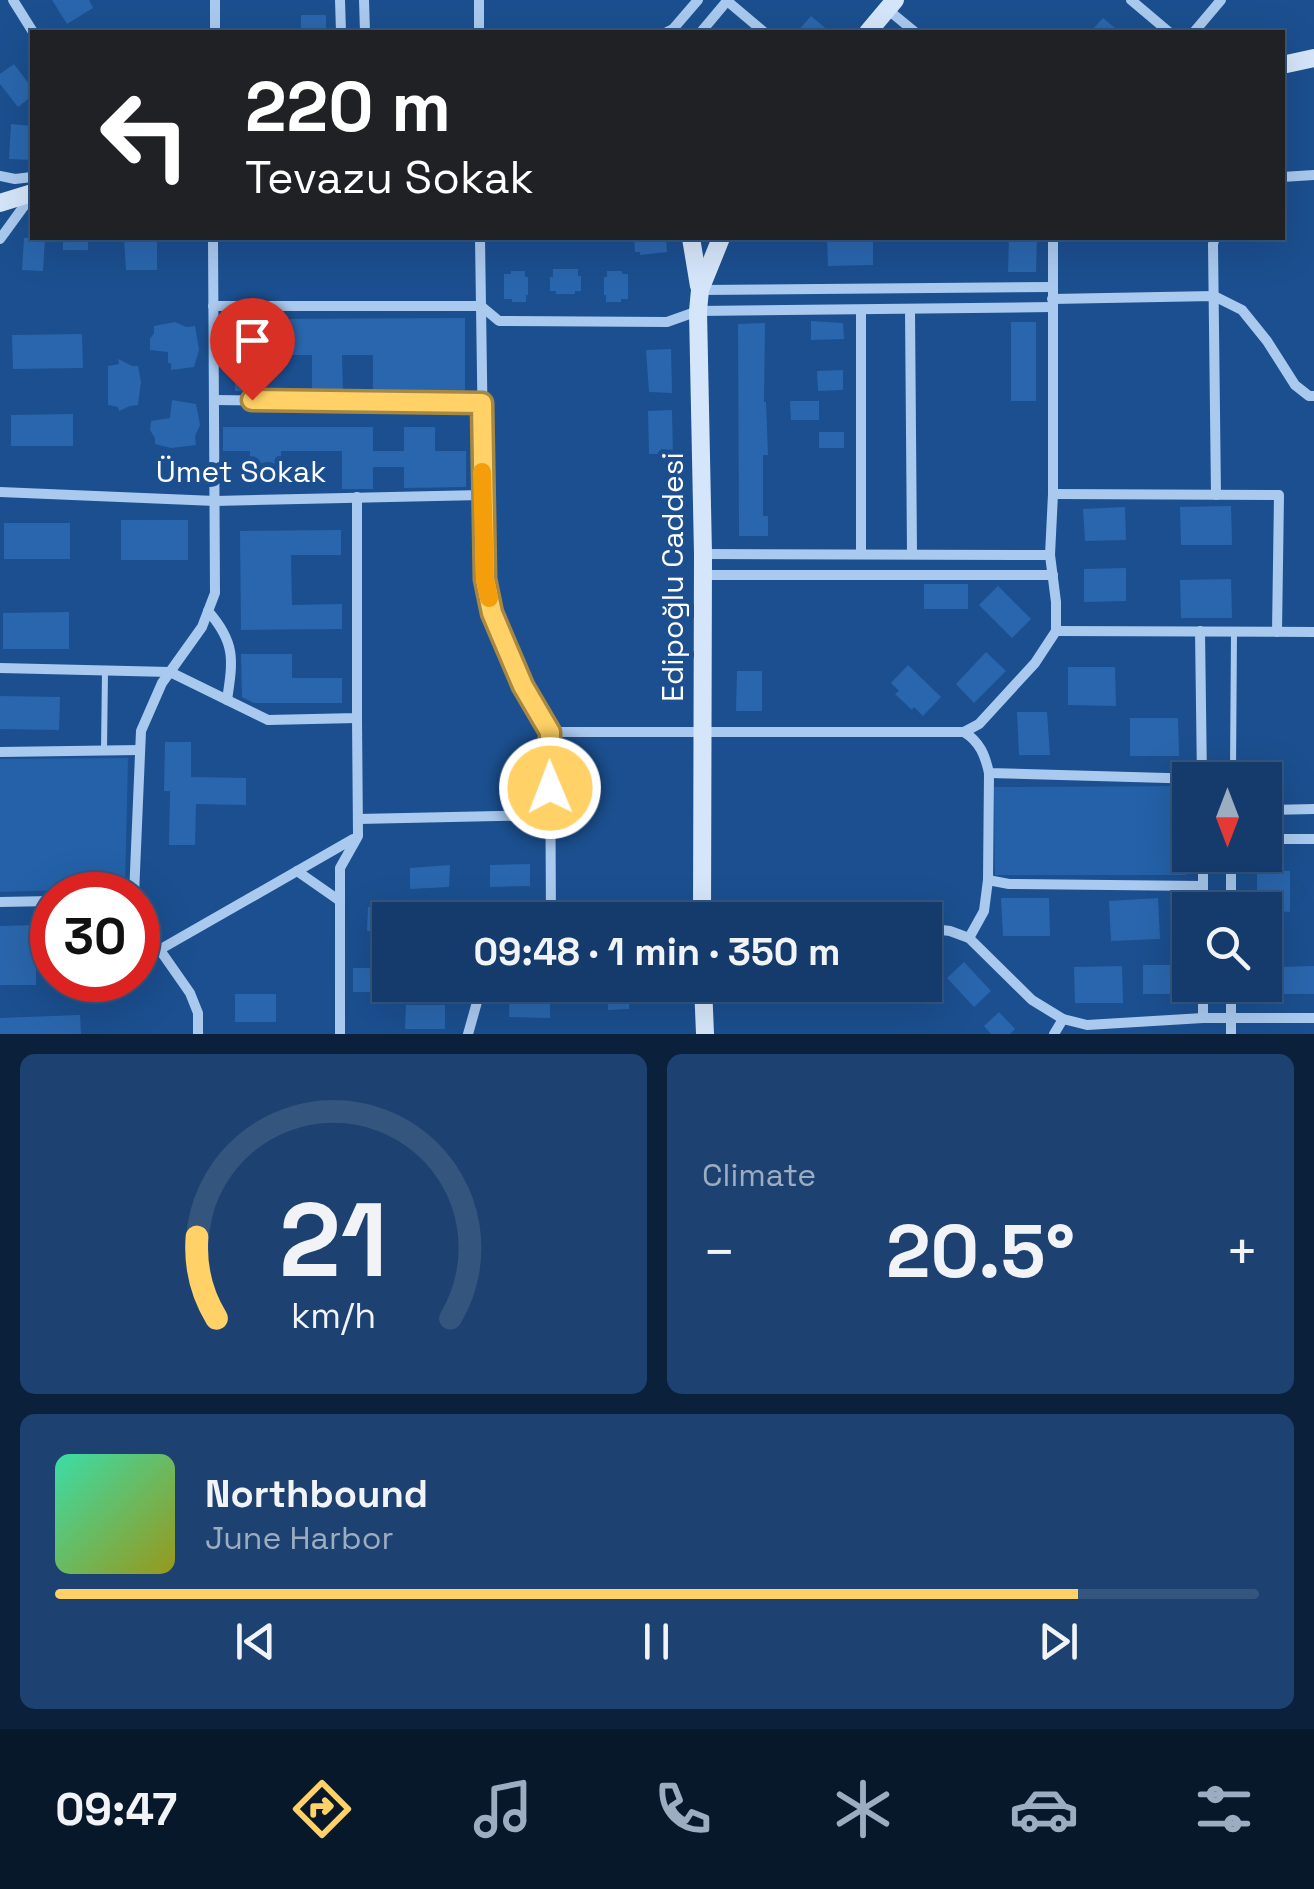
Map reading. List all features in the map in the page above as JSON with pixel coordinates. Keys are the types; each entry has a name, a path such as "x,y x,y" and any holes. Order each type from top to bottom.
{"street":[{"path":"13,0 32,30"},
{"path":"215,0 215,30"},
{"path":"340,0 340,30"},
{"path":"364,0 364,30"},
{"path":"479,0 479,30"},
{"path":"670,30 698,0"},
{"path":"703,30 726,0 762,30"},
{"path":"1131,0 1167,30"},
{"path":"1196,30 1221,0"},
{"path":"870,30 892,5 912,30"},
{"path":"1285,64 1314,58"},
{"path":"1285,177 1314,175"},
{"path":"0,176 30,177"},
{"path":"0,203 30,195"},
{"path":"0,238 30,197"},
{"path":"135,872 141,732 162,683 202,627 214,592 214,240"},
{"path":"480,240 485,579 492,613 523,686 550,732 551,902"},
{"path":"691,240 700,290 1052,298 1214,296 1242,310 1295,385 1314,396"},
{"name":"Edipoğlu Caddesi","path":"702,902 703,554 698,311 700,290 720,240"},
{"path":"550,732 964,732 979,724 1035,663 1056,631 1050,555 1053,240"},
{"path":"1215,240 1216,494"},
{"path":"214,306 481,306 499,320 667,322 698,311 910,310 1052,298"},
{"path":"861,310 861,554"},
{"path":"910,310 912,553"},
{"path":"214,400 482,403"},
{"name":"Ümet Sokak","path":"0,492 215,501 482,495"},
{"path":"1053,494 1279,495 1276,632"},
{"path":"340,1034 340,868 358,836 357,496"},
{"path":"703,554 1050,555"},
{"path":"702,575 1052,575"},
{"path":"208,611 223,628 231,646 227,700"},
{"path":"1056,631 1314,632"},
{"path":"1200,631 1202,762"},
{"path":"0,668 170,672 268,720 357,718"},
{"path":"964,732 974,738 985,755 989,772 988,880 984,911 968,938"},
{"path":"0,752 140,750"},
{"path":"989,772 1172,776"},
{"path":"1282,810 1314,809"},
{"path":"358,819 550,815"},
{"path":"160,949 358,836"},
{"path":"1282,838 1314,839"},
{"path":"297,871 340,901"},
{"path":"1203,872 1203,892"},
{"path":"988,880 1009,884 1203,886"},
{"path":"0,902 30,901"},
{"path":"942,930 968,938 1032,1000 1063,1019 1087,1025 1203,1018 1314,1018"},
{"path":"160,951 190,993 198,1013 198,1034"},
{"path":"468,1034 477,1002"},
{"path":"703,1002 704,1034"},
{"path":"1203,1002 1203,1018"},
{"path":"1231,1002 1231,1034"},
{"path":"1054,1034 1063,1019"}],"lane":[{"path":"1234,632 1234,762"},
{"path":"104,750 105,670"}],"shaded area":[{"path":"128,758 125,872 30,872 30,891 0,892 0,759"},
{"path":"1172,786 1172,872 1186,875 995,875 994,787"}],"building":[{"path":"52,0 89,0 93,8 67,24"},
{"path":"301,15 326,15 326,30 301,30"},
{"path":"811,16 828,30 799,30"},
{"path":"1103,18 1118,30 1092,30"},
{"path":"14,64 30,85 30,98 18,107 0,84 0,74"},
{"path":"11,124 30,126 30,160 9,159"},
{"path":"24,238 45,240 43,271 22,270"},
{"path":"63,240 88,240 88,250 63,250"},
{"path":"124,240 157,240 157,270 126,270"},
{"path":"634,240 666,240 667,252 635,252"},
{"path":"827,240 873,240 873,265 828,266"},
{"path":"1009,240 1037,240 1036,272 1008,272"},
{"path":"553,269 578,269 581,291 550,291"},
{"path":"525,271 528,277 526,302 504,299 504,274"},
{"path":"607,271 628,274 628,299 606,302"},
{"path":"465,318 465,392 373,392 373,355 342,355 343,392 312,392 312,355 251,355 251,392 235,391 235,355 222,355 222,338 251,338 251,319"},
{"path":"811,321 843,323 844,339 811,340"},
{"path":"175,322 195,326 199,350 194,367 171,370 168,352 150,350 154,326"},
{"path":"1011,322 1036,322 1036,401 1011,401"},
{"path":"765,323 768,455 763,455 763,516 768,516 768,536 739,536 738,324"},
{"path":"82,334 83,368 13,369 12,335"},
{"path":"671,349 672,393 649,392 646,350"},
{"path":"118,359 138,366 141,382 138,405 119,411 118,407 108,405 108,366 119,364"},
{"path":"843,370 843,390 818,391 817,371"},
{"path":"172,400 196,404 200,425 196,445 171,448 155,444 151,421 170,418"},
{"path":"790,401 819,401 819,420 791,420"},
{"path":"672,410 673,454 649,454 648,411"},
{"path":"73,414 73,446 11,446 11,415"},
{"path":"223,427 373,427 373,451 404,451 404,427 435,427 435,451 466,451 466,487 404,488 404,467 373,467 373,489 342,489 342,451 281,451 281,470 250,470 250,451 223,451"},
{"path":"819,432 844,432 844,448 819,448"},
{"path":"1231,506 1232,545 1181,545 1180,507"},
{"path":"1125,507 1126,540 1085,541 1083,509"},
{"path":"121,520 188,520 188,560 121,560"},
{"path":"4,523 70,523 70,559 4,559"},
{"path":"341,530 341,555 291,555 292,605 342,604 342,629 241,630 240,531"},
{"path":"1126,568 1126,601 1084,602 1084,569"},
{"path":"1231,579 1232,618 1181,618 1180,580"},
{"path":"924,584 968,584 968,609 924,609"},
{"path":"998,586 1031,619 1012,638 979,605"},
{"path":"69,612 69,649 3,649 3,613"},
{"path":"986,652 1006,671 974,703 956,684"},
{"path":"241,654 292,654 292,678 342,678 342,703 254,703 242,697"},
{"path":"908,665 941,697 923,716 895,694 899,691 891,683"},
{"path":"1068,667 1115,667 1116,706 1068,705"},
{"path":"737,671 762,671 762,711 736,711"},
{"path":"0,696 60,697 59,730 0,729"},
{"path":"1017,712 1047,712 1050,755 1019,755"},
{"path":"1130,718 1178,718 1179,756 1130,756"},
{"path":"165,742 191,742 191,777 246,778 246,805 196,804 195,845 169,845 170,791 164,791"},
{"path":"530,864 530,886 490,887 490,865"},
{"path":"450,865 449,887 410,889 410,868"},
{"path":"1290,871 1290,912 1282,912 1282,892 1257,892 1257,872"},
{"path":"1001,898 1049,898 1050,936 1003,936"},
{"path":"1158,898 1160,939 1111,941 1109,901"},
{"path":"368,907 372,907 372,931 367,931"},
{"path":"30,925 30,985 0,985 0,926"},
{"path":"964,962 991,991 974,1007 947,978"},
{"path":"1143,965 1172,965 1172,994 1143,994"},
{"path":"1122,966 1123,1003 1075,1003 1074,967"},
{"path":"1314,966 1314,994 1282,994 1282,967"},
{"path":"353,968 372,968 372,992 353,992"},
{"path":"235,994 276,994 276,1022 235,1022"},
{"path":"510,1002 550,1002 550,1018 509,1017"},
{"path":"608,1002 629,1002 629,1009 608,1010"},
{"path":"406,1005 445,1005 445,1029 405,1029"},
{"path":"999,1012 1015,1029 1010,1034 991,1034 984,1026"},
{"path":"80,1015 81,1034 0,1034 0,1018"}],"slow traffic":[{"path":"482,472 489,598"}],"route":[{"path":"252,400 482,403 485,579 492,613 523,686 550,732 550,788"}]}
